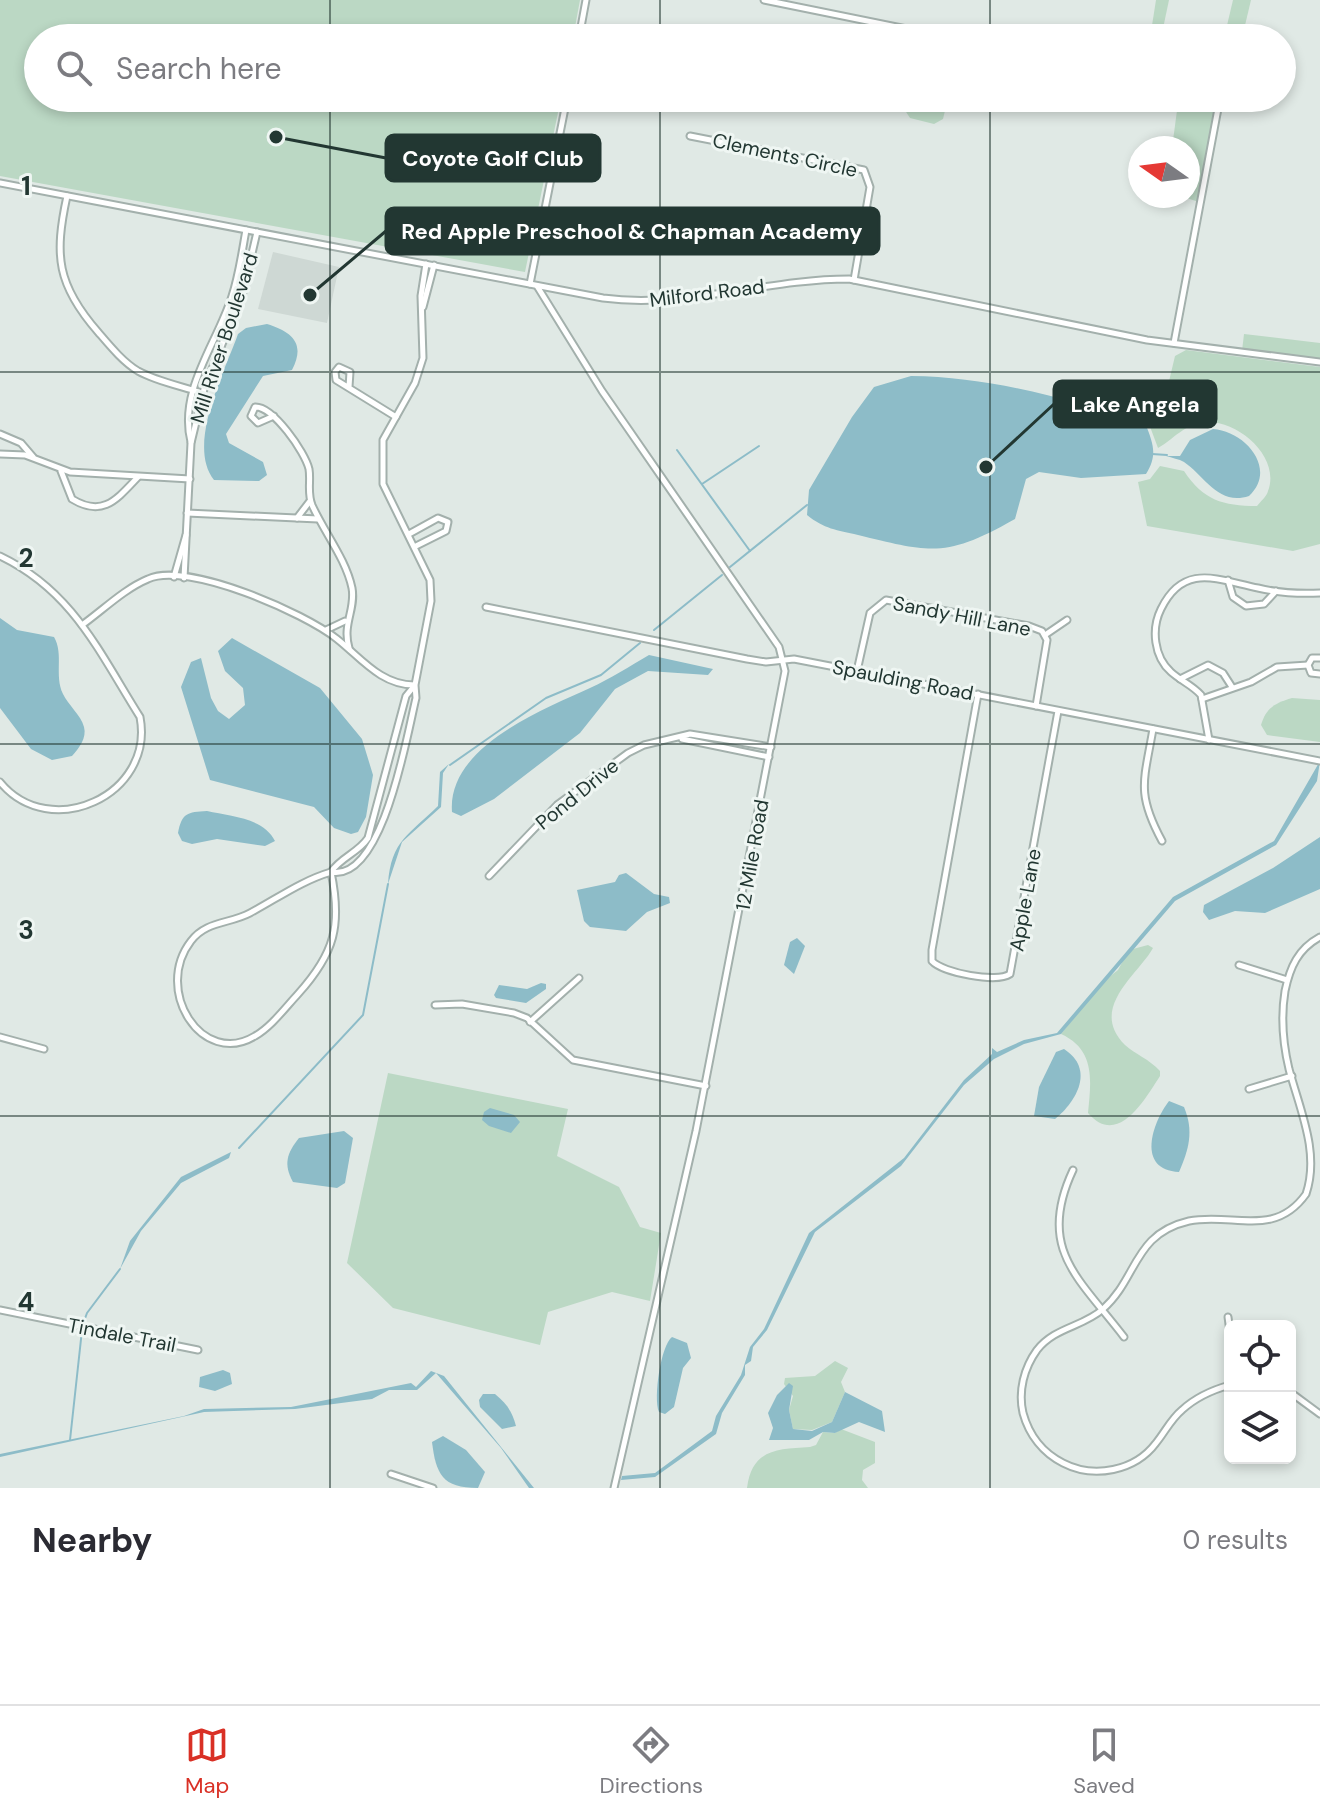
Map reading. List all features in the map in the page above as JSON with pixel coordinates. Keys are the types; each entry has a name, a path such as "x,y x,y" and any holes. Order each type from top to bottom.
{"street":[{"path":"582,24 586,0"},
{"path":"764,0 882,24"},
{"path":"564,112 533,285 784,659"},
{"path":"1174,343 1218,112"},
{"name":"Clements Circle","path":"690,136 864,170 870,187 854,280"},
{"name":"Milford Road","path":"0,183 533,285 637,301 671,300 802,281 854,280 1174,343 1320,362"},
{"path":"67,196 58,248 70,295 114,350 136,370 202,393"},
{"name":"Mill River Boulevard","path":"184,578 188,554 186,534 191,443 187,411 233,294 246,230"},
{"name":"Mill River Boulevard","path":"191,443 202,393 243,292 257,232"},
{"path":"415,685 406,696 368,838 356,853 337,864 331,872 337,901 337,926 330,949 314,976 254,1037 225,1041 195,1027 178,1001 175,978 191,941 215,923 249,914 295,886 331,872 339,873 357,864 378,839 414,706 431,601 430,580 383,484 381,470 383,440 420,371 426,264"},
{"path":"422,308 434,265"},
{"path":"349,387 396,417"},
{"path":"274,416 304,457 309,474 310,501 351,587 351,605 346,621 349,649"},
{"path":"0,434 21,443 33,457"},
{"path":"0,454 33,457 60,470 190,479"},
{"path":"60,470 72,499 94,508 110,505 139,476"},
{"path":"296,518 310,501"},
{"path":"187,513 319,519"},
{"path":"409,534 438,518 448,522 446,531 416,546"},
{"name":"Mill River Boulevard","path":"174,577 186,534"},
{"path":"0,556 36,574 62,599 140,717 144,739 138,761 124,782 83,807 52,810 33,807 11,795 0,782"},
{"path":"1209,740 1202,699 1161,657 1154,629 1167,597 1197,577 1228,580 1295,595 1320,593"},
{"path":"82,625 149,578 184,578 275,602 326,630 387,679 415,685"},
{"path":"1228,580 1233,597 1246,606 1264,604 1276,591"},
{"name":"Sandy Hill Lane","path":"857,671 870,613 886,600 1029,626 1045,635 1046,656 1036,706"},
{"name":"Spaulding Road","path":"486,607 747,659 766,662 784,659 857,671 1320,761"},
{"path":"1045,635 1067,620"},
{"path":"326,630 346,621"},
{"path":"1308,665 1312,658 1320,658"},
{"name":"12 Mile Road","path":"614,1488 706,1086 785,671 784,659"},
{"path":"1180,679 1208,665 1223,673 1232,687"},
{"path":"1202,699 1251,682 1277,667 1308,665"},
{"path":"1308,665 1311,673 1320,674"},
{"name":"Apple Lane","path":"978,694 932,950 932,961 942,969 997,979 1010,974 1058,711"},
{"path":"1153,729 1142,793 1147,812 1162,841"},
{"name":"Pond Drive","path":"681,739 690,734 771,747"},
{"name":"Pond Drive","path":"489,876 557,805 628,753 657,742 681,739 769,757"},
{"path":"731,749 732,740"},
{"path":"1224,1387 1203,1395 1183,1408 1156,1443 1132,1463 1100,1472 1061,1462 1045,1451 1028,1428 1021,1398 1024,1377 1045,1341 1103,1310 1119,1291 1139,1254 1161,1233 1202,1219 1252,1224 1276,1219 1299,1203 1318,1179 1315,1138 1292,1076 1283,1027 1287,980 1296,958 1320,937"},
{"path":"1239,965 1287,980"},
{"path":"530,1022 579,978"},
{"path":"435,1005 451,1002 514,1013 530,1022 573,1060 706,1086"},
{"path":"0,1037 44,1049"},
{"path":"1249,1089 1292,1076"},
{"path":"1073,1170 1061,1196 1056,1223 1062,1250 1079,1281 1124,1337"},
{"name":"Tindale Trail","path":"0,1310 198,1350"},
{"path":"1296,1396 1320,1414"},
{"path":"391,1474 433,1488"}],"shaded area":[{"path":"273,252 339,267 327,323 258,309"}],"green space":[{"path":"0,0 580,0 576,24 24,24 24,112 558,112 525,272 0,176"},
{"path":"1156,0 1169,0 1164,24 1152,24"},
{"path":"1233,0 1251,0 1245,24 1227,24"},
{"path":"906,112 945,112 943,119 934,124 910,118"},
{"path":"1177,112 1218,112 1200,197 1200,136 1174,136"},
{"path":"1244,334 1320,343 1320,362 1242,351"},
{"path":"1186,350 1320,367 1320,544 1293,551 1147,526 1138,482 1150,479 1160,466 1184,471 1206,495 1224,503 1257,506 1268,491 1270,478 1263,454 1254,443 1231,427 1218,423 1198,423 1158,448 1149,424 1161,415 1175,356"},
{"path":"1292,698 1320,700 1320,742 1267,735 1261,725 1266,714 1276,704"},
{"path":"1148,945 1153,948 1120,993 1112,1018 1115,1031 1125,1045 1156,1067 1160,1076 1130,1116 1110,1125 1099,1122 1088,1113 1090,1078 1086,1058 1072,1041 1061,1034 1104,981 1118,970 1125,957 1133,949"},
{"path":"388,1073 568,1109 557,1156 619,1187 640,1227 661,1233 650,1301 612,1292 548,1312 540,1345 393,1308 347,1263"},
{"path":"835,1361 848,1368 841,1382 845,1392 832,1422 812,1430 793,1429 789,1410 793,1396 784,1384 785,1378 815,1376"},
{"path":"841,1429 875,1442 875,1463 863,1470 862,1480 868,1488 747,1488 754,1465 760,1458 777,1451 816,1445 823,1432 835,1433"}],"water":[{"path":"267,324 294,340 298,353 296,361 292,370 263,376 226,434 229,443 263,462 267,475 259,481 214,480 206,465 204,448 217,387 238,334 246,328"},
{"path":"911,376 971,380 1030,391 1146,425 1152,444 1152,461 1146,474 1081,478 1039,472 1026,479 1015,519 955,546 904,546 837,530 813,520 807,515 809,490 852,417 874,387"},
{"path":"1213,429 1236,437 1254,453 1260,474 1249,496 1238,498 1220,493 1184,462 1166,456 1180,456 1190,440"},
{"path":"0,618 17,630 54,637 58,650 60,687 85,731 82,743 72,756 52,760 31,749 0,708"},
{"path":"232,638 320,688 362,739 373,775 366,817 358,832 351,834 334,828 314,807 210,780 181,687 191,662 201,658 211,698 218,711 229,719 245,705 243,688 225,671 218,651"},
{"path":"649,655 713,669 708,675 648,671 615,689 580,733 494,799 461,816 452,812 455,789 465,768 501,734"},
{"path":"1320,761 1317,781 1276,845 1175,901 1061,1034 1024,1044 994,1059 964,1085 901,1166 815,1232 767,1330 753,1347 751,1361 745,1365 745,1375 722,1413 716,1434 655,1477 621,1480 622,1476 655,1473 712,1431 716,1416 741,1375 750,1347 764,1329 809,1233 904,1158 964,1080 992,1054 992,1048 997,1052 1024,1040 1057,1033 1173,897 1274,841"},
{"path":"449,764 443,773 441,807 402,842 388,884 398,847 404,839 411,831 438,806 440,772"},
{"path":"207,811 255,823 270,833 275,841 265,846 217,839 192,844 182,841 178,833 181,821 190,813"},
{"path":"1320,837 1320,889 1265,913 1235,911 1209,920 1203,912 1204,905 1273,868"},
{"path":"626,873 654,894 669,897 670,903 647,912 626,931 590,927 584,921 577,890 615,882 619,875"},
{"path":"797,938 805,946 794,974 784,965 790,942"},
{"path":"546,984 546,989 526,1003 496,998 494,995 499,985 527,989"},
{"path":"1064,1049 1079,1066 1081,1075 1076,1094 1055,1119 1034,1116 1039,1087 1056,1052"},
{"path":"1169,1101 1184,1107 1189,1124 1188,1148 1179,1172 1157,1163 1152,1154 1153,1133"},
{"path":"490,1108 514,1115 520,1122 511,1133 489,1126 482,1120 484,1112"},
{"path":"344,1131 353,1138 345,1183 337,1188 293,1182 288,1159 299,1138"},
{"path":"231,1152 229,1158 181,1183 141,1231 120,1269 130,1241 181,1177"},
{"path":"672,1337 687,1343 691,1358 683,1368 674,1407 665,1414 659,1412 657,1405 658,1384 664,1350"},
{"path":"223,1370 230,1373 232,1384 215,1391 199,1387 200,1377"},
{"path":"431,1371 444,1376 534,1488 529,1488 501,1448 436,1373 417,1390 389,1390 372,1399 295,1409 204,1412 0,1457 0,1454 184,1416 204,1409 291,1407 411,1383 416,1387"},
{"path":"789,1383 793,1386 789,1410 793,1429 812,1431 832,1422 845,1392 882,1411 885,1432 859,1422 835,1433 823,1432 809,1440 769,1440 773,1428 768,1413 777,1395"},
{"path":"483,1394 495,1394 503,1401 516,1426 502,1429 480,1407 479,1400"},
{"path":"443,1436 466,1450 485,1472 478,1488 456,1485 443,1477 436,1463 432,1442"}],"waterway":[{"path":"702,484 759,446"},
{"path":"677,450 750,551"},
{"path":"1152,454 1167,455"},
{"path":"730,567 807,505"},
{"path":"654,630 722,575"},
{"path":"450,765 546,698 601,675 640,643"},
{"path":"239,1148 363,1015 388,884"},
{"path":"83,1324 87,1313 120,1269"},
{"path":"70,1440 82,1330"}],"place":[{"name":"Coyote Golf Club","path":"276,137"},
{"name":"Red Apple Preschool & Chapman Academy","path":"310,295"},
{"name":"Lake Angela","path":"986,467"}]}
